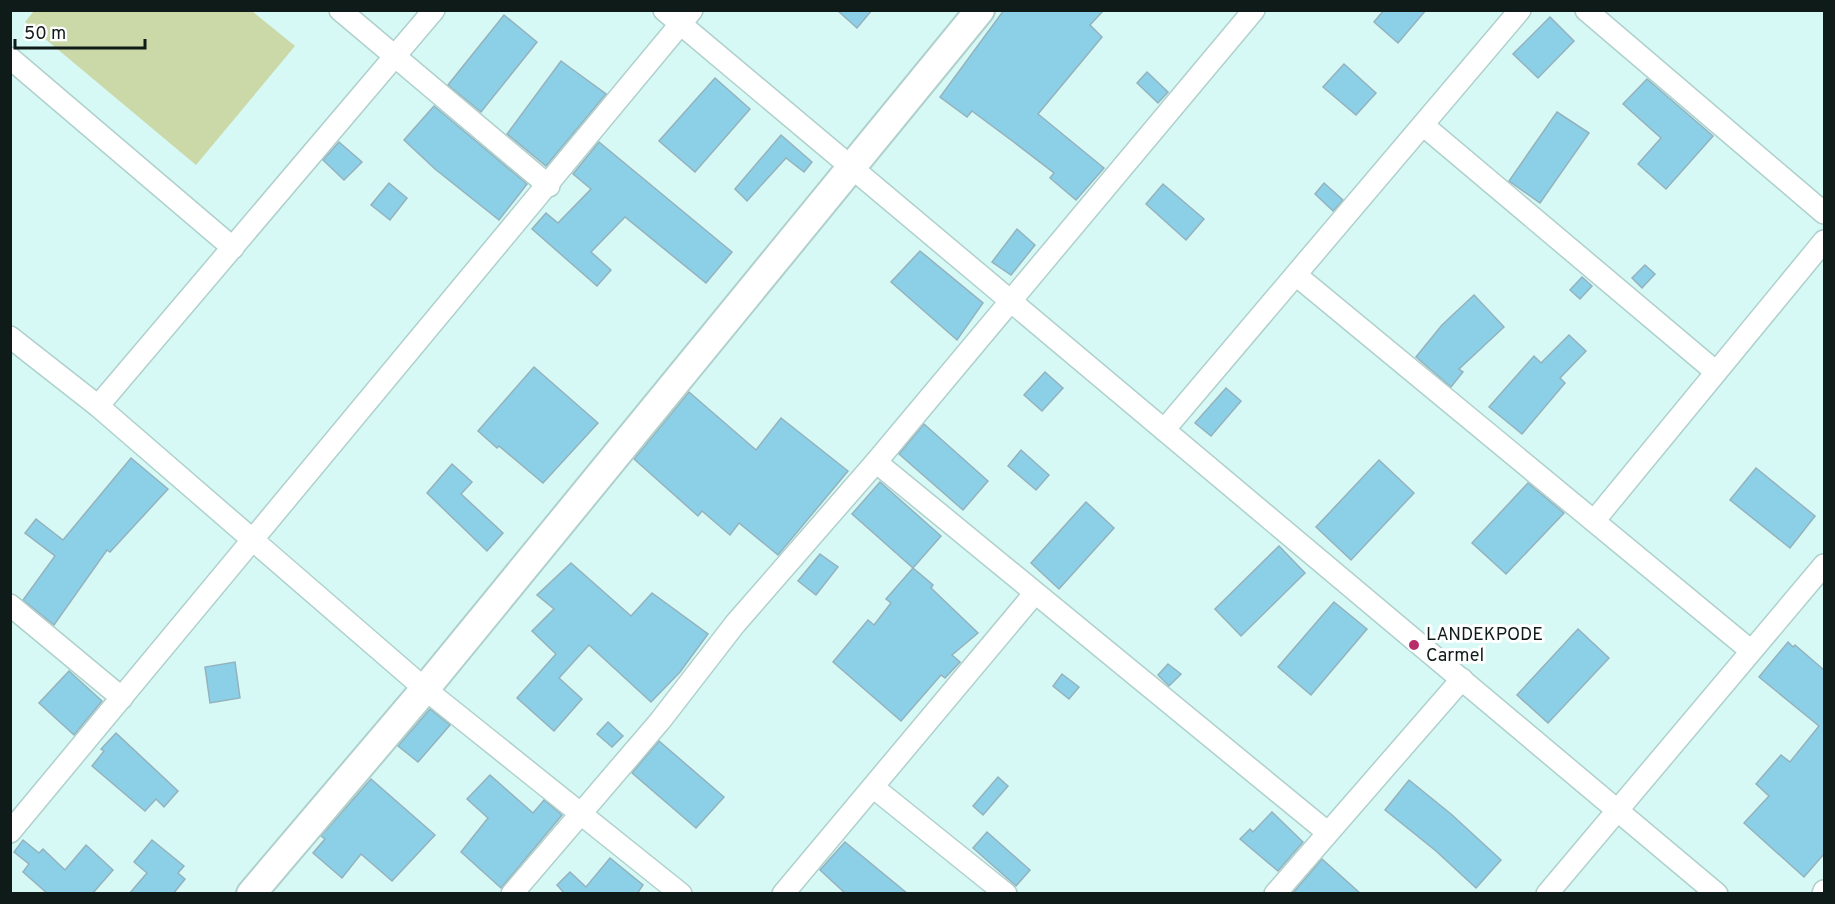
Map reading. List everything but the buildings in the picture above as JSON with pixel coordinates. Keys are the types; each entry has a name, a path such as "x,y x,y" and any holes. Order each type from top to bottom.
{"street":[{"path":"340,10 549,186"},
{"path":"98,406 434,10"},
{"path":"664,10 686,18 851,167 1717,894"},
{"path":"251,894 425,689 980,10"},
{"path":"512,894 660,721 735,624 876,462 1254,10"},
{"path":"1164,430 1520,10"},
{"path":"1587,10 1824,213"},
{"path":"10,832 549,186 686,18"},
{"path":"10,58 232,248"},
{"path":"1423,124 1716,372"},
{"path":"1594,521 1824,241"},
{"path":"1296,275 1750,650"},
{"path":"10,337 98,406 425,689 681,894"},
{"path":"876,462 1327,832"},
{"path":"1547,894 1750,650 1824,565"},
{"path":"783,894 1035,592"},
{"path":"10,605 122,699"},
{"path":"1275,894 1462,679"},
{"path":"873,787 1006,894"}],"green space":[{"path":"34,11 252,11 295,46 196,165 25,22"}],"place":[{"name":"LANDEKPODE Carmel","path":"1414,645"}]}
